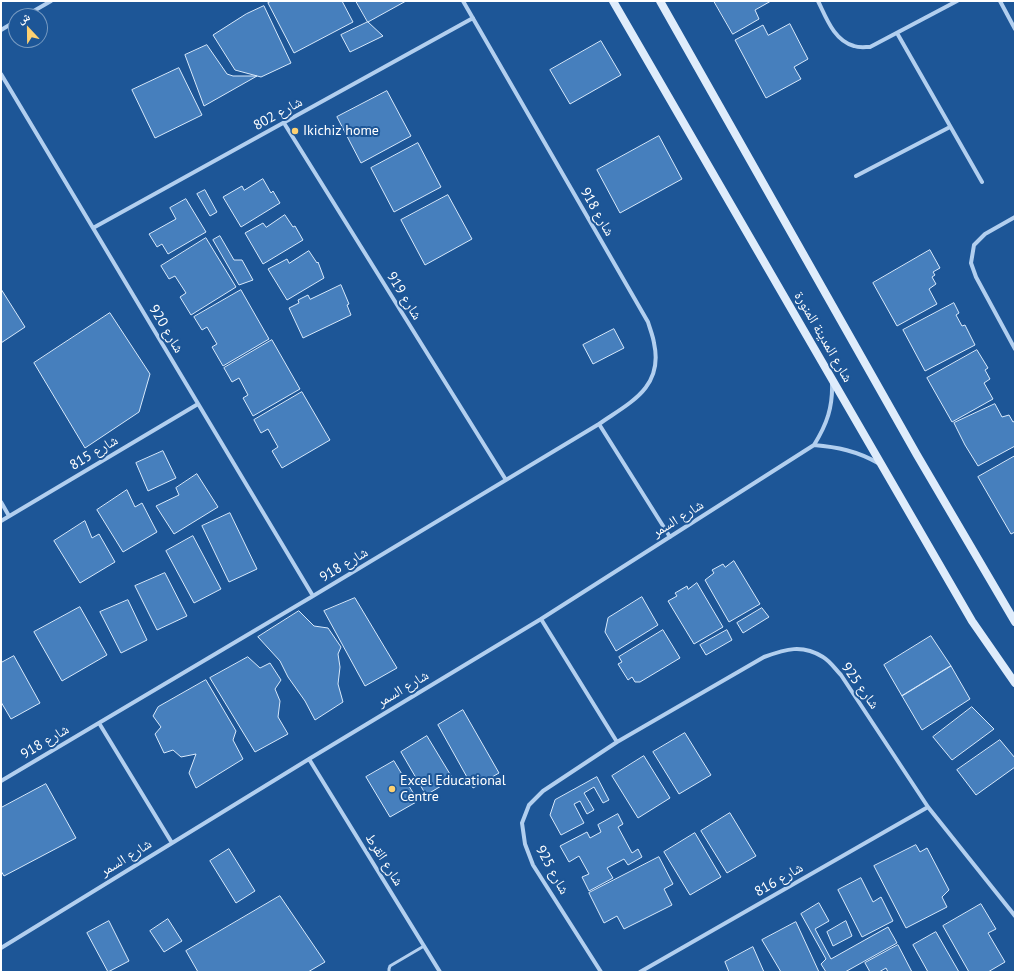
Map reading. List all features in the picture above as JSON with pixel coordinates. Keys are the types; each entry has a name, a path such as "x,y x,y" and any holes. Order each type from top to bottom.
{"street":[{"path":"39,8 51,1"},
{"name":"شارع 918","path":"1,781 313,596 598,424 638,397 650,382 655,363 654,344 648,322 463,1"},
{"name":"شارع المدينة المنورة","path":"613,1 972,621 1015,682"},
{"name":"شارع المدينة المنورة","path":"660,1 917,455 1015,622"},
{"path":"818,1 836,35 846,43 855,47 870,47 957,1"},
{"path":"1000,1 1015,29"},
{"name":"شارع 802","path":"93,228 473,18"},
{"path":"897,33 982,182"},
{"name":"شارع 920","path":"1,74 313,596"},
{"name":"شارع 919","path":"284,123 506,480"},
{"path":"856,176 950,127"},
{"path":"1015,217 985,234 974,245 971,263 976,277 1015,349"},
{"name":"شارع السمر","path":"1,948 541,619 814,445 823,430 830,413 832,378"},
{"name":"شارع 815","path":"1,521 198,404"},
{"path":"598,424 670,537"},
{"path":"814,445 832,446 849,450 882,464"},
{"path":"1,502 9,516"},
{"path":"541,619 617,742"},
{"name":"شارع 925","path":"601,972 533,865 525,844 522,823 529,806 543,791 617,742 764,657 783,650 805,648 824,658 841,675 928,808 1015,916"},
{"path":"99,723 172,843"},
{"name":"شارع القرط","path":"309,759 440,972"},
{"name":"شارع 816","path":"640,972 928,808"}],"lane":[{"path":"389,972 390,966 424,946"}],"building":[{"path":"272,1 342,1 353,22 294,53 268,3"},
{"path":"356,1 406,1 368,22"},
{"path":"714,1 771,1 755,10 759,19 733,34"},
{"path":"264,6 291,63 261,77 235,70 213,35 246,14"},
{"path":"368,22 383,36 350,52 341,35"},
{"path":"790,24 808,59 794,67 801,79 766,98 735,40 763,25 768,35"},
{"path":"601,41 621,75 570,104 550,70"},
{"path":"207,45 227,74 233,76 257,76 204,106 185,55"},
{"path":"179,68 202,115 155,138 132,90"},
{"path":"387,91 411,136 361,163 337,117"},
{"path":"659,136 682,179 620,213 597,170"},
{"path":"418,143 441,187 394,212 371,168"},
{"path":"263,179 271,193 273,191 280,203 241,227 223,197 242,186 244,190"},
{"path":"205,190 217,212 210,216 197,194"},
{"path":"448,195 472,239 425,265 401,220"},
{"path":"186,199 206,232 168,254 162,244 157,247 149,234 176,219 170,208"},
{"path":"285,215 293,227 295,226 303,240 263,264 245,233 263,223 266,227"},
{"path":"220,236 234,260 242,260 253,280 239,285 213,240"},
{"path":"206,238 236,287 191,315 180,297 186,293 175,276 169,279 161,266"},
{"path":"930,250 940,268 933,272 935,275 932,277 936,284 929,289 937,304 897,326 873,283"},
{"path":"309,251 317,263 318,262 324,278 287,300 268,269 287,259 289,263"},
{"path":"341,285 349,304 347,305 351,315 303,338 289,308 299,303 298,300 308,295 310,299"},
{"path":"1,289 25,327 1,343"},
{"path":"241,290 269,339 223,366 212,347 217,344 207,327 202,330 194,317"},
{"path":"954,303 959,313 956,315 962,326 965,325 975,345 925,371 903,330"},
{"path":"110,313 150,374 139,412 85,448 34,363"},
{"path":"614,329 624,348 593,364 583,345"},
{"path":"272,340 300,389 253,416 243,398 248,395 239,378 232,382 224,368"},
{"path":"977,350 988,368 985,370 990,379 984,383 993,399 952,422 927,378"},
{"path":"302,392 330,440 282,468 272,451 278,447 268,429 261,433 254,420"},
{"path":"995,404 1002,417 1009,415 1013,422 1015,421 1015,446 978,466 954,423"},
{"path":"163,451 176,478 148,491 136,463"},
{"path":"1015,456 1015,532 1011,534 978,477"},
{"path":"197,474 218,507 174,534 156,506 179,495 176,488"},
{"path":"127,490 135,507 142,503 157,532 123,552 97,510"},
{"path":"230,513 257,569 229,582 202,526"},
{"path":"85,521 92,538 99,534 115,562 80,583 54,541"},
{"path":"193,536 221,589 194,603 166,551"},
{"path":"734,561 760,604 729,622 705,580 714,573 712,570 723,564 725,567"},
{"path":"165,573 187,616 157,630 135,586"},
{"path":"697,583 723,627 694,644 668,601 677,596 675,593 687,586 688,589"},
{"path":"642,597 658,625 616,651 605,632 608,618"},
{"path":"355,598 397,668 365,686 324,611"},
{"path":"128,600 147,640 121,653 100,612"},
{"path":"80,607 107,655 62,681 34,632"},
{"path":"762,608 769,617 743,633 737,623"},
{"path":"299,611 314,626 328,628 341,647 338,654 340,667 338,684 343,702 315,720 305,701 288,677 280,661 258,637"},
{"path":"663,630 680,658 640,682 635,682 632,677 628,680 618,664 622,662 619,657"},
{"path":"727,630 732,640 706,655 700,645"},
{"path":"931,636 951,666 902,696 884,665"},
{"path":"14,656 40,703 11,719 1,702 1,663"},
{"path":"248,657 260,668 270,663 281,680 275,689 280,701 278,717 288,734 255,752 210,678"},
{"path":"951,666 970,699 922,730 902,696"},
{"path":"206,680 236,731 233,740 243,759 196,788 189,773 196,754 181,757 173,750 164,753 155,734 161,727 153,716 158,707"},
{"path":"972,707 994,729 952,760 933,737"},
{"path":"463,710 499,773 473,788 438,725"},
{"path":"685,733 711,775 679,794 653,752"},
{"path":"427,736 453,779 426,795 401,752"},
{"path":"1000,740 1015,758 1015,767 976,795 957,770"},
{"path":"644,756 670,798 638,818 612,776"},
{"name":"Excel Educational Centre","path":"394,761 418,801 390,817 366,777"},
{"path":"597,777 609,800 603,803 594,787 584,793 594,810 587,814 580,801 574,804 584,823 561,835 550,815 555,800"},
{"path":"46,784 76,838 4,876 1,871 1,808"},
{"path":"730,813 756,856 727,873 701,831"},
{"path":"618,814 623,824 618,827 632,853 638,849 642,857 628,865 624,859 607,868 613,878 589,891 582,877 589,874 579,856 569,862 560,846 587,832 590,838 601,832 598,825"},
{"path":"695,833 721,877 690,895 664,852"},
{"path":"916,845 920,852 927,848 949,890 942,897 947,907 906,928 874,866"},
{"path":"229,849 255,891 236,903 210,861"},
{"path":"659,857 673,884 664,889 672,905 624,929 617,916 604,923 589,893"},
{"path":"861,878 873,902 881,897 893,921 862,937 838,890"},
{"path":"280,896 325,962 308,972 198,972 186,951"},
{"path":"819,903 829,921 815,929 831,959 888,927 897,943 845,972 826,972 821,964 826,959 801,914"},
{"path":"981,904 996,929 988,933 1005,962 988,972 969,972 943,926"},
{"path":"168,919 182,941 164,952 150,931"},
{"path":"109,921 129,961 108,972 87,933"},
{"path":"846,921 852,936 833,946 827,932"},
{"path":"796,922 819,972 781,972 762,940"},
{"path":"936,932 959,972 928,972 913,945"},
{"path":"898,945 912,972 888,972 886,968 879,972 870,972 865,963"},
{"path":"753,947 764,972 729,972 725,962"}],"place":[{"name":"Ikichiz home","path":"295,131"},
{"name":"Excel Educational Centre","path":"392,789"}]}
